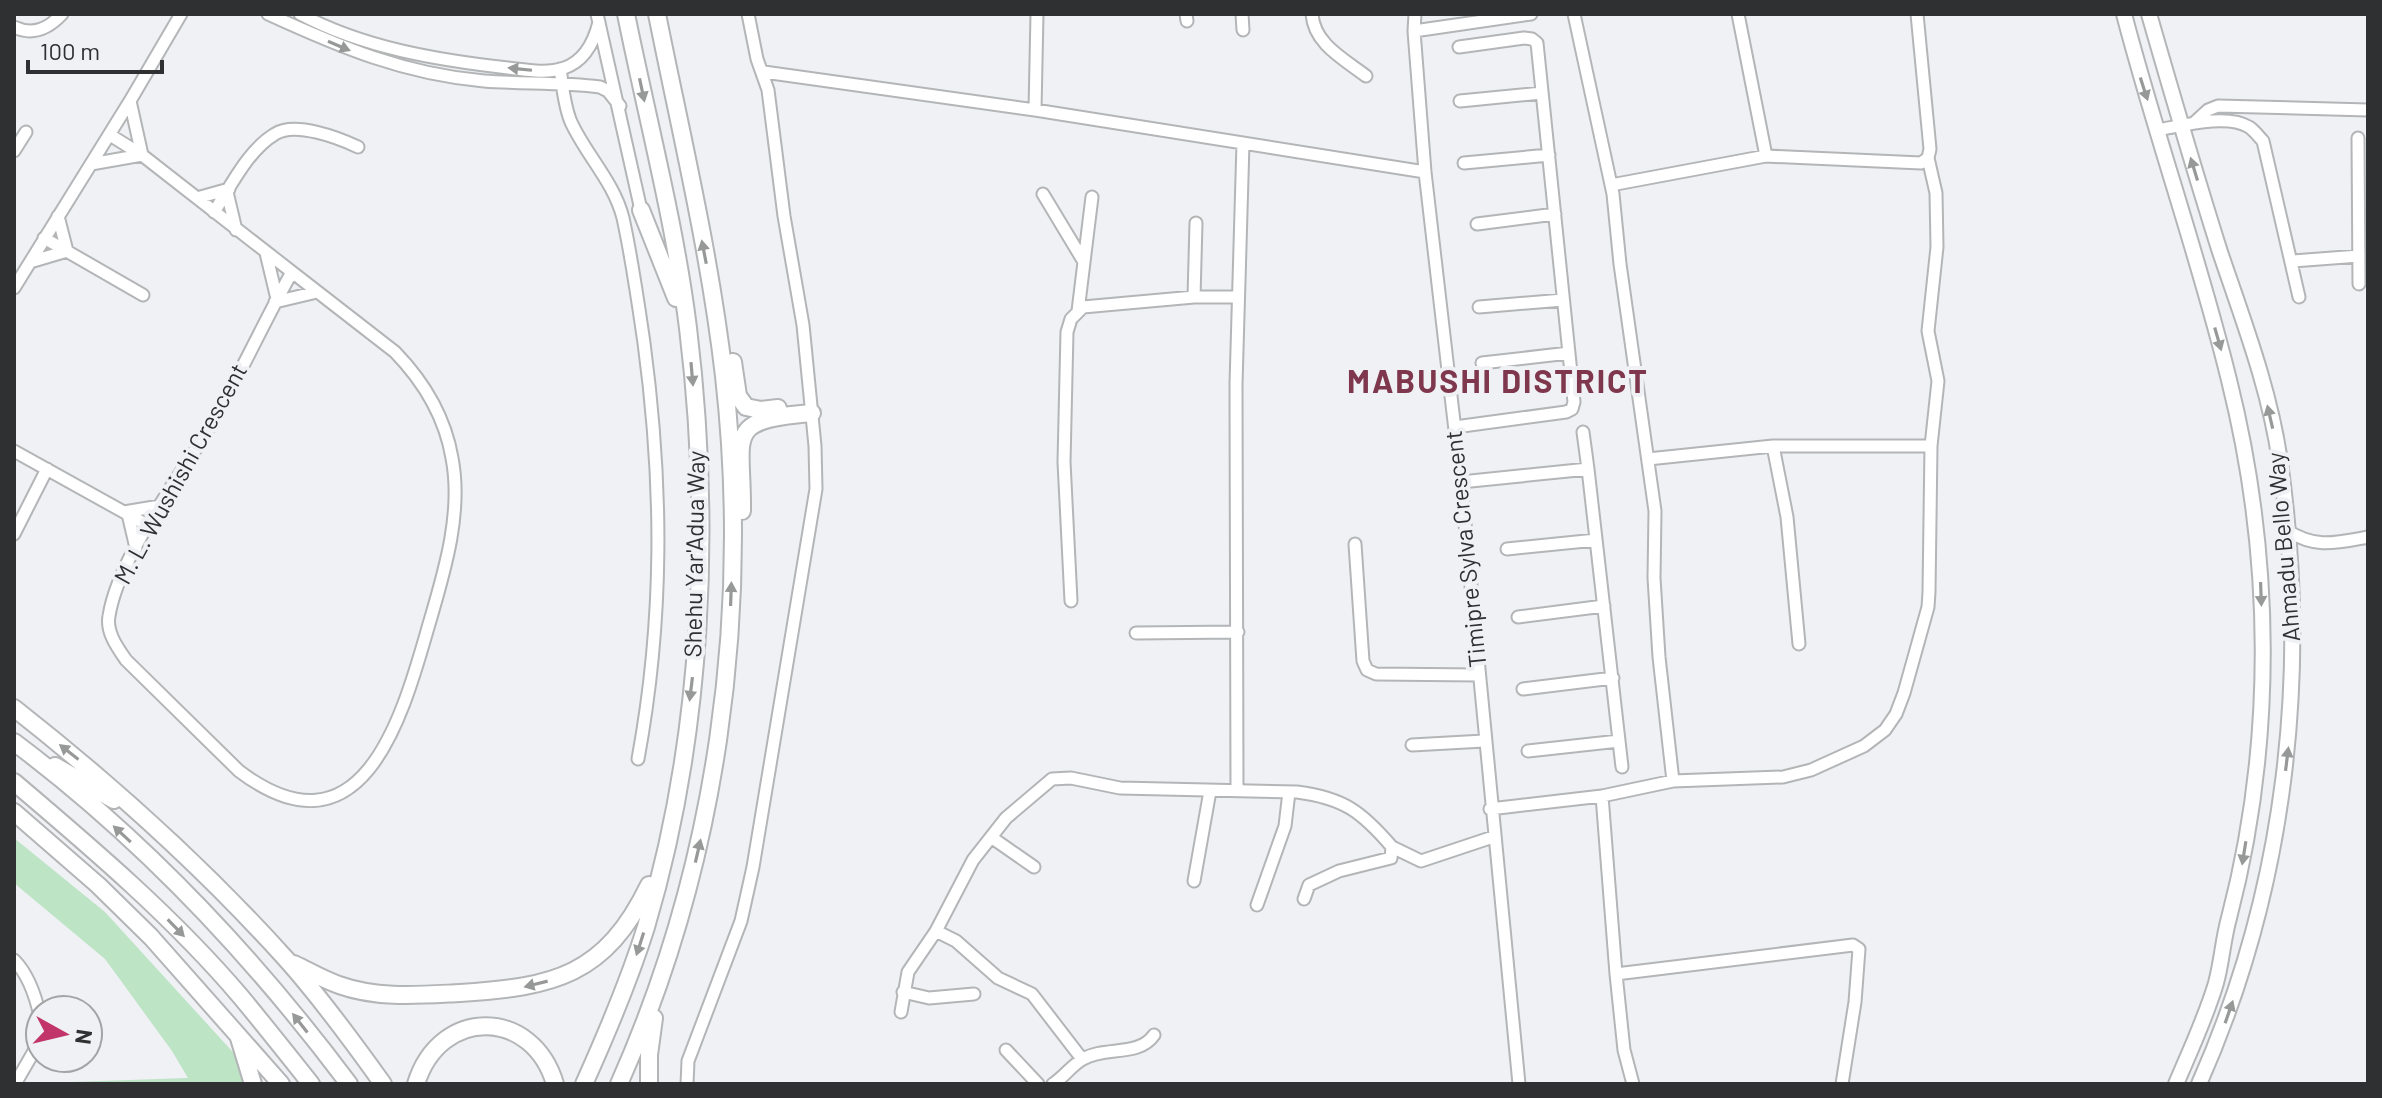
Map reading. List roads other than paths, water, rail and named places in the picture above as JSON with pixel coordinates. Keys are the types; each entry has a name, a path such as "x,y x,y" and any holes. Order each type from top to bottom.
{"highway":[{"name":"Shehu Yar'Adua Way","path":"584,1084 628,981 663,855 686,733 699,595 699,462 688,327 626,14"},
{"name":"Shehu Yar'Adua Way","path":"619,1084 658,991 705,820 726,680 732,564 727,420 713,300 657,14"},
{"path":"641,210 688,327"},
{"path":"713,300 731,349 740,401 746,407 761,410 812,408"},
{"path":"732,564 742,519 740,447 743,434 765,419 812,408"},
{"path":"14,708 150,821 288,961 383,1084"},
{"path":"16,743 150,821"},
{"path":"16,743 183,889 261,973 349,1084"},
{"path":"14,782 98,885"},
{"path":"14,782 90,846 163,914 240,996 311,1084"},
{"path":"14,812 98,885 151,937 281,1084"},
{"path":"288,961 337,985 387,995 495,990 543,983 565,976 589,962 620,935 635,914 663,855"},
{"path":"649,1084 649,1055 658,991"},
{"path":"416,1084 422,1064 434,1047 451,1034 474,1027 496,1027 519,1036 536,1048 550,1066 555,1084"},
{"path":"238,1033 253,1084"}],"main road":[{"name":"Ahmadu Bello Way","path":"2124,14 2229,379 2257,522 2263,673 2259,755 2239,883 2216,983 2176,1084"},
{"name":"Ahmadu Bello Way","path":"2149,14 2188,124 2258,368 2280,460 2292,628 2288,755 2267,884 2238,987 2199,1084"}],"street":[{"path":"14,27 26,32 44,28 62,14"},
{"path":"14,288 181,14"},
{"path":"268,14 355,53 408,68 482,81 600,87 608,91 620,106"},
{"path":"300,14 340,33 408,52 541,71 560,69 586,53 593,43 598,18"},
{"path":"687,1084 688,1061 741,921 755,855 816,489 812,408 803,325 764,72 757,59 748,14"},
{"path":"1035,110 1037,14"},
{"path":"1242,14 1243,30"},
{"path":"1312,14 1314,30 1321,40 1366,76"},
{"name":"Timipre Sylva Crescent","path":"1415,14 1425,172 1461,482 1490,809 1519,1084"},
{"path":"1414,31 1432,20 1531,14"},
{"path":"1574,14 1611,185 1655,511 1654,578 1659,657 1673,781"},
{"path":"1738,14 1766,156"},
{"path":"1490,809 1602,796 1673,781 1783,777 1811,770 1864,746 1885,730 1896,714 1928,607 1931,446 1938,381 1928,331 1937,247 1936,193 1928,158 1930,149 1917,14"},
{"path":"598,18 641,210"},
{"path":"1455,427 1566,412 1572,409 1574,402 1537,43 1532,39 1459,47"},
{"path":"560,69 570,121 597,162 622,215 637,296 655,431 659,499 657,601 652,669 638,759"},
{"path":"764,72 1035,110 1425,172"},
{"path":"1460,101 1542,93"},
{"path":"130,101 142,155"},
{"path":"2188,124 2218,106 2368,110"},
{"path":"2158,130 2188,124 2240,123 2251,127 2263,141 2299,297"},
{"path":"214,212 249,158 277,132 307,130 358,147"},
{"path":"14,151 26,132"},
{"path":"110,135 142,155 292,272"},
{"path":"2358,138 2359,284"},
{"path":"1237,790 1237,297 1243,143"},
{"path":"91,164 142,155"},
{"path":"1464,163 1549,155"},
{"path":"1611,185 1766,156 1902,164 1921,163 1928,158"},
{"path":"197,198 228,190"},
{"path":"228,190 236,230"},
{"path":"1043,194 1084,262"},
{"path":"1078,311 1092,197"},
{"path":"1477,224 1555,214"},
{"path":"58,216 67,251"},
{"path":"1194,297 1196,223"},
{"path":"44,238 143,295"},
{"path":"30,262 67,251"},
{"path":"266,253 276,301 317,292"},
{"path":"2293,261 2359,256"},
{"name":"M. L. Wushishi Crescent","path":"292,272 317,292 395,352 424,386 441,418 452,456 456,486 454,518 439,588 389,743 357,782 339,795 316,800 292,798 260,787 239,771 126,660 113,641 108,620 116,588 136,548 209,428 292,272"},
{"path":"1071,601 1064,462 1067,332 1071,319 1083,307 1194,297 1237,297"},
{"path":"1479,307 1563,300"},
{"path":"1482,363 1569,353"},
{"path":"1583,432 1622,767"},
{"path":"1648,459 1773,446 1931,446"},
{"path":"1773,446 1787,517 1799,644"},
{"path":"14,451 149,526"},
{"path":"14,534 47,469"},
{"path":"1461,482 1588,469"},
{"path":"126,513 160,506"},
{"path":"126,513 136,548"},
{"path":"2286,530 2302,540 2320,544 2368,537"},
{"path":"1507,549 1596,540"},
{"path":"1355,544 1363,661 1367,670 1376,674 1478,675"},
{"path":"1518,617 1604,606"},
{"path":"1136,633 1238,632"},
{"path":"1523,689 1613,678"},
{"path":"1412,745 1484,741"},
{"path":"1528,751 1619,741"},
{"path":"901,1012 908,972 936,931 973,860 1006,818 1052,779 1071,778 1120,788 1325,795 1343,802 1362,816 1392,847 1421,861 1493,837"},
{"path":"1194,881 1210,791"},
{"path":"1257,905 1285,826 1289,792"},
{"path":"1602,796 1624,1050 1633,1084"},
{"path":"991,837 1034,867"},
{"path":"1304,899 1309,885 1339,871 1391,858 1392,847"},
{"path":"936,931 956,941 998,978 1032,994 1082,1059"},
{"path":"1616,974 1853,945 1859,949 1859,971 1842,1084"},
{"path":"14,960 34,994"},
{"path":"903,992 929,998 974,994"},
{"path":"1053,1084 1082,1059 1114,1049 1132,1050 1148,1043 1154,1035"},
{"path":"1006,1050 1038,1084"}],"district":[{"name":"MABUSHI DISTRICT","path":"1498,382"}]}
